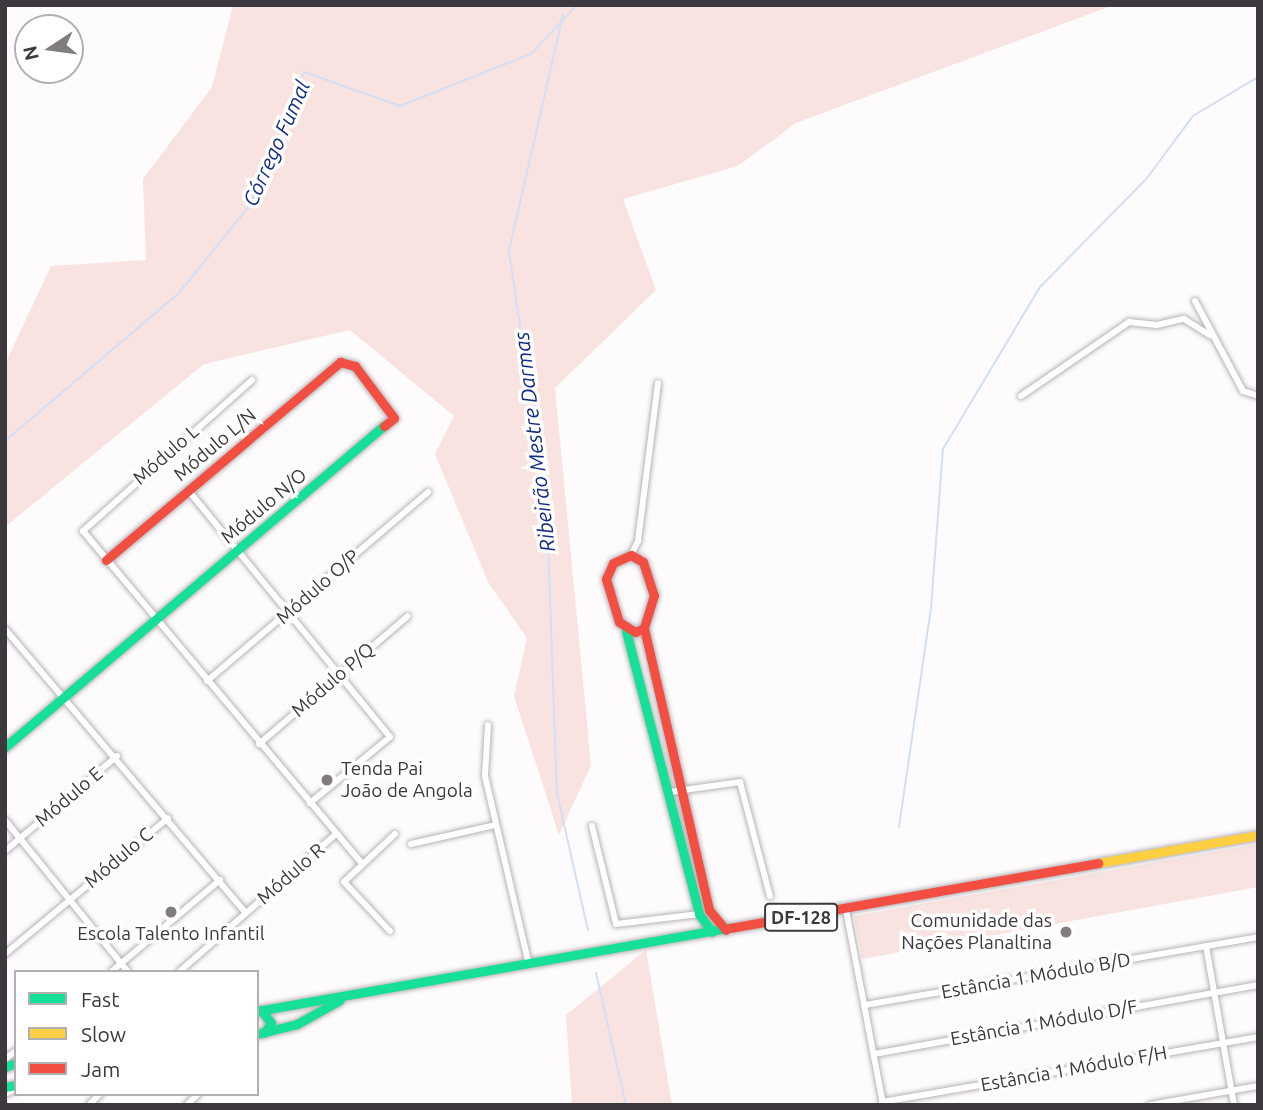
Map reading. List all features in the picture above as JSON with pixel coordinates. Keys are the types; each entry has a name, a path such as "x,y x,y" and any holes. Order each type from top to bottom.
{"street":[{"path":"1195,301 1210,335 1243,391 1258,396"},
{"path":"1021,396 1129,322 1157,325 1181,318 1210,335"},
{"name":"Módulo N/O","path":"5,747 394,418 349,361"},
{"name":"Módulo L/N","path":"106,560 188,490 349,361"},
{"name":"Módulo L","path":"106,560 83,531 252,380"},
{"path":"631,555 658,383"},
{"path":"188,490 341,673 390,737 310,803"},
{"name":"Módulo O/P","path":"207,681 428,492"},
{"path":"631,555 647,569 654,595 645,628 691,881 699,914 712,932"},
{"path":"631,555 613,563 606,579 626,631 650,720 675,792 709,910 726,930"},
{"path":"106,560 362,864 395,834"},
{"name":"Módulo P/Q","path":"259,744 408,616"},
{"path":"626,631 645,628"},
{"path":"5,629 67,695 246,913"},
{"path":"5,644 12,637"},
{"path":"650,720 662,718"},
{"path":"488,724 485,776 529,965"},
{"name":"Módulo E","path":"5,851 117,756"},
{"path":"675,792 740,782 770,896"},
{"name":"Módulo C","path":"5,954 168,818"},
{"path":"5,820 126,970"},
{"path":"411,844 495,825"},
{"path":"592,826 616,924 699,914"},
{"name":"Módulo R","path":"181,970 336,834"},
{"name":"DF-128","path":"259,1011 846,910 1258,835"},
{"name":"Módulo R","path":"362,864 344,882 390,931"},
{"path":"691,881 701,879"},
{"path":"113,970 220,880"},
{"path":"846,910 883,1103"},
{"name":"Estância 1 Módulo B/D","path":"865,1005 1258,937"},
{"path":"1206,946 1234,1105"},
{"name":"Estância 1 Módulo D/F","path":"874,1054 1258,985"},
{"name":"DF-128","path":"259,1035 297,1024 344,998"},
{"path":"259,1011 271,1023 259,1035"},
{"name":"Estância 1 Módulo F/H","path":"883,1103 1258,1037"},
{"path":"1150,1105 1258,1086"}],"shaded area":[{"path":"233,5 1114,5 796,123 738,166 623,199 656,290 555,388 591,765 559,835 514,696 527,638 488,582 435,454 454,416 350,330 204,364 5,527 5,364 51,266 146,260 143,179 212,87"},
{"path":"1258,844 1258,887 862,959 854,916"},
{"path":"646,950 672,1105 572,1105 566,1015"}],"waterway":[{"name":"Córrego Fumal","path":"5,441 178,294 250,205 304,72 400,106 531,54 577,5"},
{"name":"Ribeirão Mestre Darmas","path":"563,15 509,251 547,512 557,793 588,931"},
{"path":"899,827 931,608 943,449 1040,287 1147,178 1193,116 1258,77"},
{"name":"Ribeirão Mestre Darmas","path":"596,973 626,1105"}],"traffic: fast":[{"path":"5,747 384,426"},
{"path":"626,631 699,914 712,932"},
{"path":"259,1011 730,928"},
{"path":"259,1034 297,1024 340,1000"},
{"path":"261,1010 271,1023 264,1033"},
{"path":"5,1067 14,1064"},
{"path":"5,1087 14,1085"}],"traffic: slow":[{"path":"1098,863 1258,835"}],"traffic: jam":[{"path":"106,560 340,362 355,366 394,418 384,426"},
{"path":"631,555 643,562 654,595 644,628 635,632 619,622 606,579 613,563 631,555"},
{"path":"644,628 709,910 726,930"},
{"path":"730,928 1098,863"}],"place":[{"name":"Tenda Pai João de Angola","path":"327,780"},
{"name":"Escola Talento Infantil","path":"171,912"},
{"name":"Comunidade das Nações Planaltina","path":"1066,932"}]}
